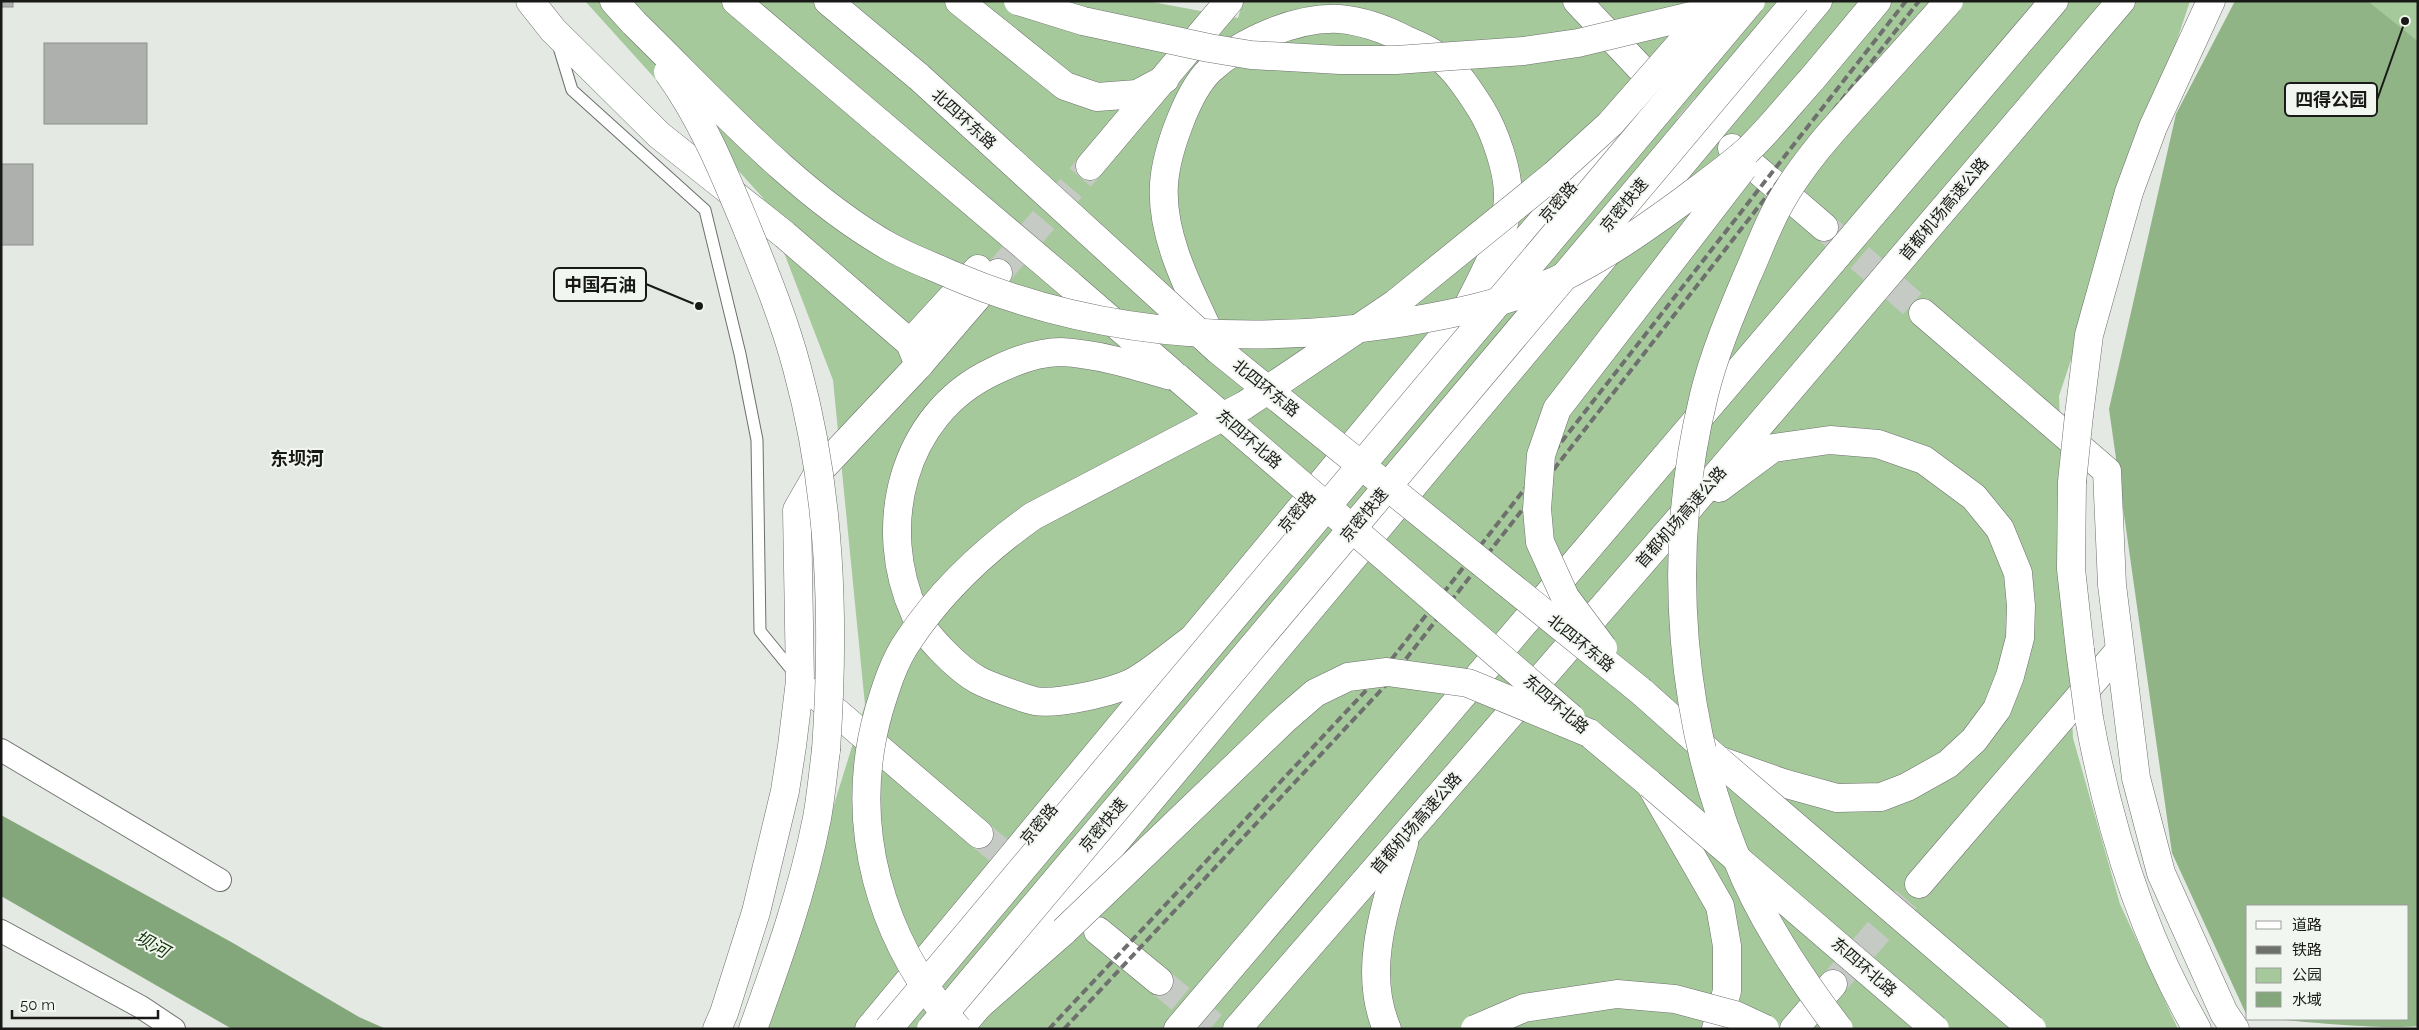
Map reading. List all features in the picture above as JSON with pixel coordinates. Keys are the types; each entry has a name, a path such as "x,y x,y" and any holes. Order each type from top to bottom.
{"main road":[{"path":"530,1 553,30 659,135 785,235 914,354"},
{"path":"614,1 634,24 780,166 839,212 890,246 973,284 1032,305 1093,320 1161,330 1229,335 1352,330 1444,316 1480,308 1555,281 1612,250 1705,185 1749,149 1812,79"},
{"path":"736,1 1178,378"},
{"name":"北四环东路","path":"828,1 919,77 1217,349 1642,692 1718,760"},
{"path":"959,1 1065,86 1097,97 1137,94 1165,79"},
{"path":"1018,1 1099,24 1251,55 1396,60 1485,55 1578,43 1747,1"},
{"path":"1097,97 1105,115 1105,128 1084,162 1165,79 1229,1"},
{"path":"1577,1 1645,73"},
{"path":"1718,1 1603,130 1554,176 1396,303 1245,405 1033,516 1003,537 981,557 942,596 907,642 887,683 875,724 866,795 870,849 888,918 901,949 936,1002 958,1029 1818,1"},
{"name":"京密路","path":"869,1029 1467,308 1733,1"},
{"name":"京密快速","path":"888,1029 1751,1"},
{"name":"京密快速","path":"931,1029 1796,1"},
{"path":"1642,692 1601,645 1565,597 1540,542 1537,509 1540,455 1557,409 1812,79 1877,1"},
{"path":"1839,1029 1809,990 1746,879 1716,802 1698,731 1683,625 1682,540 1690,463 1704,393 1720,347 1779,204 1811,155 1949,1"},
{"path":"1178,1029 2054,1"},
{"name":"首都机场高速公路","path":"1237,1029 1682,516 2121,1"},
{"path":"2197,1029 2166,971 2139,909 2099,773 2089,718 2071,569 2072,482 2089,335 2130,192 2152,127 2211,1"},
{"path":"1217,349 1178,263 1168,227 1164,185 1173,138 1188,104 1209,71 1248,42 1296,24 1338,19 1380,27 1420,46 1442,60 1468,89 1493,128 1503,162 1508,199 1499,240 1467,308"},
{"path":"634,24 684,94 718,159 776,301 797,368 825,507 831,683 826,750 817,817 802,880 780,956 753,1029"},
{"path":"1732,148 1824,227"},
{"path":"717,1029 756,912 785,790 800,681 797,510 820,470 914,354 992,266"},
{"path":"1923,313 2107,471 2112,585 2136,778 2161,873 2224,1013 2235,1029"},
{"path":"1178,378 1107,358 1059,352 1018,360 978,379 948,400 926,428 912,456 900,490 896,530 899,571 916,615 942,650 978,680 1036,701 1082,698 1132,682 1192,640"},
{"name":"东四环北路","path":"1178,378 1589,734 1650,784 1935,1029"},
{"path":"1682,516 1773,448 1830,440 1878,444 1924,460 1974,497 2000,529 2018,573 2021,606 2020,638 2010,676 1998,709 1974,740 1948,764 1907,787 1881,797 1837,798 1783,783 1718,760"},
{"path":"1919,884 2119,651"},
{"path":"977,1008 1064,932 1285,719 1315,693 1348,677 1388,672 1468,683 1589,734"},
{"path":"800,681 979,834"},
{"path":"1718,760 2032,1029"},
{"path":"1650,784 1720,906 1728,946 1728,991 1716,1029"},
{"path":"1387,1029 1380,1013 1376,959 1383,915 1407,833"},
{"path":"1098,931 1159,981"},
{"path":"1794,1029 1833,984"},
{"path":"1475,1029 1524,1008 1617,994 1675,999 1735,1015 1765,1029"}],"street":[{"path":"1,750 220,880"},
{"path":"1,932 141,1008 174,1029"}],"lane":[{"path":"553,30 572,90 705,210 740,354 757,440 760,631 800,681"}],"green space":[{"path":"585,1 1147,1 1238,18 1243,1 2190,1 2059,396 2073,738 2120,904 2178,1029 764,1029 865,705 833,380 763,198"},
{"path":"2368,1 2418,1 2418,41"}],"shaded area":[{"path":"2235,1 2368,1 2418,41 2418,1026 2369,1026 2284,1020 2409,1020 2409,905 2246,905 2246,1014 2172,853 2109,409 2176,114"}],"water":[{"name":"坝河","path":"1,815 233,943 359,1017 386,1029 232,1029 1,896"}],"building":[{"path":"1,1 13,1 13,7 1,7"},
{"path":"44,43 147,43 147,124 44,124"},
{"path":"1,164 33,164 33,245 1,245"}],"tunnel":[{"path":"1654,80 1716,134"},
{"path":"998,273 1090,166"},
{"path":"1828,230 1923,313"},
{"path":"979,834 1065,905"},
{"path":"1833,984 1919,884"},
{"path":"1159,981 1217,1029"}],"railway":[{"path":"1049,1029 1373,683 1906,1"},
{"path":"1064,1029 1384,687 1919,1"}],"place":[{"name":"四得公园","path":"2405,21"},
{"name":"中国石油","path":"699,306"}],"district":[{"name":"东坝河","path":"297,458"}]}
